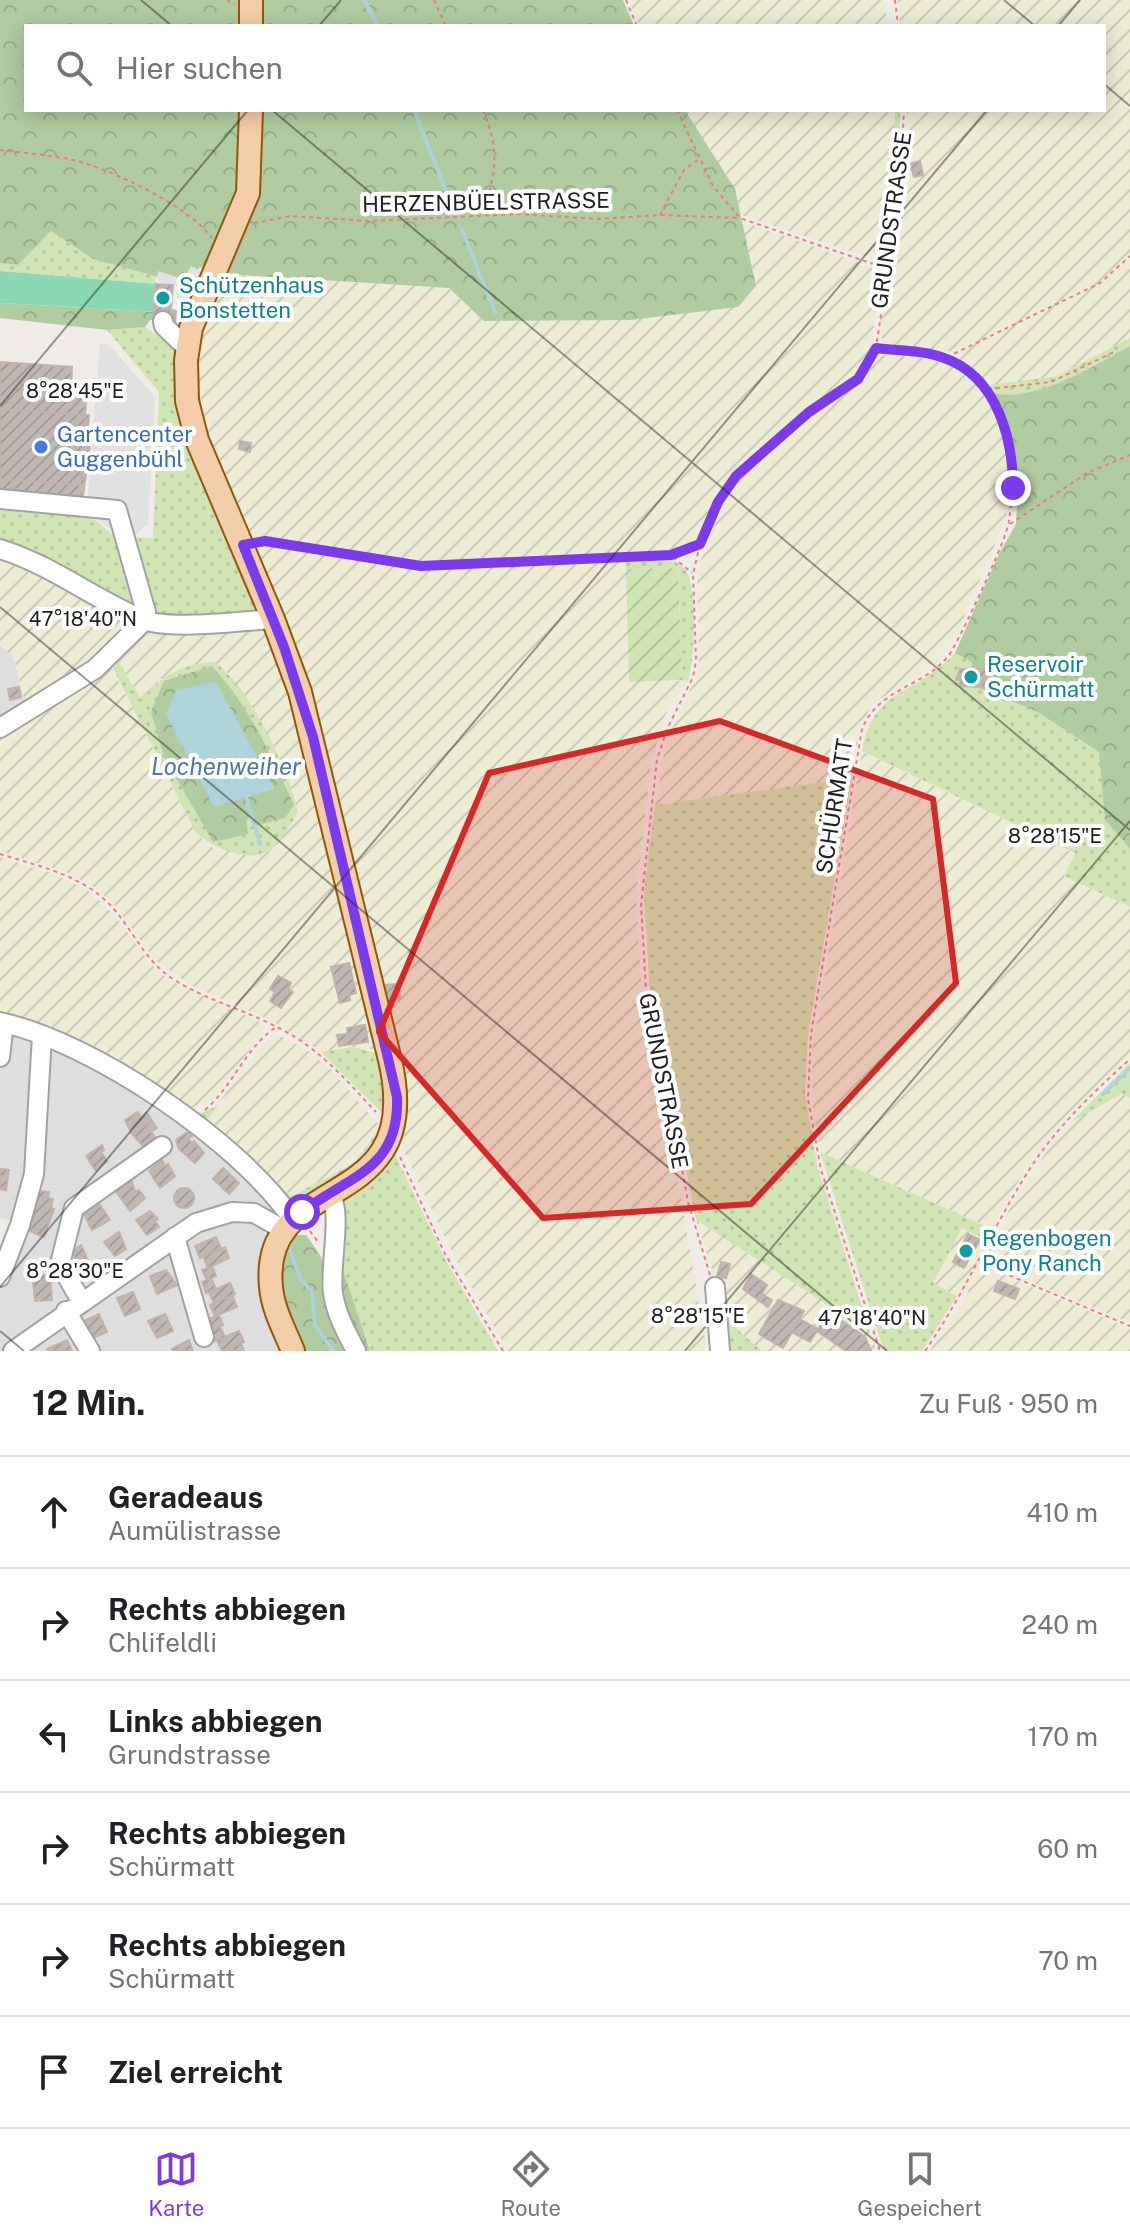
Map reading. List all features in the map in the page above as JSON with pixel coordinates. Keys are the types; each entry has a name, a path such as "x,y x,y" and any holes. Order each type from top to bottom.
{"main road":[{"path":"251,0 251,24"},
{"path":"251,112 250,178 234,229 196,314 188,349 186,392 196,436 273,619 313,737 397,1097 392,1136 371,1168 330,1194 296,1227 273,1256 271,1289 293,1351"}],"street":[{"path":"163,321 164,326 188,349"},
{"path":"0,499 117,510 146,612 145,620 95,669 18,708 0,728"},
{"path":"0,549 36,563 145,620 175,623 273,619"},
{"path":"0,1057 2,1022 42,1035 184,1112 276,1195 296,1227"},
{"path":"0,1277 20,1225 34,1174 42,1035"},
{"path":"90,1351 60,1264 74,1208 162,1146"},
{"path":"330,1194 336,1208 332,1265 335,1307 356,1351"},
{"path":"13,1351 196,1223 232,1212 267,1217 296,1227"},
{"path":"175,1237 204,1337"},
{"path":"715,1287 720,1351"}],"path":[{"path":"434,0 445,24"},
{"path":"626,0 636,24"},
{"path":"895,0 898,24"},
{"path":"483,214 497,170 492,130 484,112"},
{"path":"678,112 713,186 740,218 885,268"},
{"name":"GRUNDSTRASSE","path":"715,1287 688,1202 670,1103 649,1020 641,905 657,759 668,727 693,677 696,661 693,574 700,544 718,502 736,476 809,412 858,379 876,348 885,268 900,187 904,112"},
{"path":"0,150 75,161 158,195 204,227 223,253"},
{"path":"660,215 684,170 700,158"},
{"name":"HERZENBÜELSTRASSE","path":"234,229 291,216 368,221 483,214 599,219 660,215 740,218"},
{"path":"944,357 1100,283 1130,256"},
{"name":"SCHÜRMATT","path":"876,348 944,357 974,375 987,389 1008,436 1013,463 1009,524 948,655 940,664 874,706 862,729 811,1034 808,1099 815,1146 880,1351"},
{"path":"987,389 1051,382 1114,352"},
{"path":"140,453 166,457 196,436"},
{"path":"1009,524 1087,473 1130,455"},
{"path":"243,545 265,541 421,566 671,555 700,544"},
{"path":"671,555 693,574"},
{"path":"0,854 54,871 93,890 118,913 152,961 171,978 277,1027 329,1062 381,1118 392,1136 445,1254 503,1351"},
{"path":"184,1112 204,1111 219,1099 261,1037 277,1027"},
{"path":"925,1351 1038,1157 1055,1135 1130,1059"},
{"path":"296,1227 332,1265"},
{"path":"979,1263 1130,1326"}],"highlighted area":[{"path":"720,721 933,799 956,983 751,1204 543,1218 379,1032 489,773"}],"shaded area":[{"path":"191,266 205,273 184,322 179,319 176,285 157,281 158,271 183,279"},
{"path":"100,343 109,345 155,397 148,524 135,535 117,535 87,509"},
{"path":"0,646 13,656 30,723 0,738"},
{"path":"0,1026 26,1031 177,1111 280,1212 266,1231 257,1283 278,1351 0,1351 0,1266 15,1221 0,1218"}],"green space":[{"path":"0,0 623,0 633,24 24,24 24,112 686,112 735,189 756,286 738,307 631,320 484,321 449,288 225,274 200,267 187,285 93,259 51,231 18,265 0,263"},
{"path":"629,0 884,0 888,24 639,24"},
{"path":"898,0 1130,0 1130,338 1057,376 1000,386 989,385 955,360 962,354 959,349 940,353 889,347 882,342 880,320 902,198 907,112 1106,112 1106,24 900,24"},
{"path":"686,112 895,112 893,169 877,260 741,215 735,189"},
{"path":"895,112 900,112 894,215 884,252 877,260 893,169"},
{"path":"742,221 871,267 877,275 878,286 872,345 852,380 811,406 739,467 723,487 703,531 693,542 668,551 415,562 245,534 203,440 191,373 209,301 215,302 225,274 449,288 484,321 756,286"},
{"path":"51,231 93,259 155,276 156,284 0,271 0,263 18,265"},
{"path":"0,271 156,284 154,312 0,303"},
{"path":"0,303 154,312 153,320 145,327 107,330 0,318"},
{"path":"145,327 178,351 258,602 252,613 162,617 0,544 0,506 83,510 115,537 153,538 159,392 107,330"},
{"path":"1130,338 1130,346 1046,388 1010,394 992,393 989,385 1057,376"},
{"path":"1130,346 1130,849 1105,820 1099,752 1036,711 971,685 972,662 955,653 999,554 1016,524 1018,488 1013,442 992,393 1010,394 1046,388"},
{"path":"893,353 948,363 974,381 986,393 1010,463 1006,519 953,642 935,664 872,704 859,730 852,778 655,805 667,739 696,677 699,662 697,571 722,503 746,470 783,436 858,384 879,357"},
{"path":"259,545 431,569 626,560 629,681 688,681 665,715 651,765 636,894 642,1002 678,1179 707,1351 508,1351 456,1260 401,1145 404,1112 253,550"},
{"path":"0,556 60,582 128,627 102,656 26,707 13,656 0,646"},
{"path":"666,558 683,567 690,581 694,626 688,681 682,680 678,568 626,569 626,560"},
{"path":"678,568 682,680 629,682 626,569"},
{"path":"157,628 265,628 293,698 378,1050 353,1047 321,1052 274,1022 190,985 154,959 114,904 94,887 68,873 0,851 0,738 52,708 50,701 108,660 195,831 205,843 217,850 262,855 274,848 293,790 242,693 225,670 160,679 141,699 115,655 143,631"},
{"path":"955,653 973,662 972,685 1036,711 1100,752 1105,820 1130,849 1130,907 1064,876 1075,853 862,751 876,714 886,703 941,667"},
{"path":"115,655 141,699 165,677 183,668 215,662 242,691 277,752 298,812 273,848 255,855 232,853 210,843 195,831 109,660","holes":["212,666 259,732 294,805 253,825 251,817 246,819 151,712"]},
{"path":"212,666 248,714 277,769 294,805 285,818 253,826 251,817 246,820 248,834 213,842 164,757 151,712 164,681","holes":["246,741 274,788 214,806"]},
{"path":"862,751 1075,854 1064,876 1130,907 1130,1055 1053,1133 1016,1185 992,1229 820,1152 813,1112 812,1051"},
{"path":"852,778 808,1034 805,1094 818,1168 870,1332 696,1220 651,1013 644,891 655,805"},
{"path":"0,857 54,874 88,890 117,918 150,963 167,979 264,1024 265,1028 216,1098 206,1105 186,1108 0,1019"},
{"path":"278,1035 307,1050 329,1068 381,1127 354,1163 292,1196 202,1125 264,1042"},
{"path":"353,1047 380,1054 386,1117 321,1052"},
{"path":"1130,1063 1130,1098 1121,1094 1070,1123"},
{"path":"1121,1094 1130,1098 1130,1323 993,1266 987,1256 1015,1198 1054,1141 1070,1123"},
{"path":"219,1105 203,1125 292,1196 354,1163 381,1127 384,1135 363,1163 290,1207 192,1117"},
{"path":"394,1152 444,1257 498,1351 370,1351 344,1274 338,1274 344,1195"},
{"path":"820,1152 992,1229 987,1240 962,1228 933,1283 957,1296 922,1351 884,1351"},
{"path":"696,1220 870,1332 877,1351 762,1351 722,1316 720,1295"},
{"path":"962,1227 987,1240 976,1263 1130,1329 1130,1351 930,1351 969,1291 961,1288 957,1296 933,1284"},
{"path":"296,1235 306,1235 320,1255 328,1275 344,1273 370,1351 300,1351 285,1307 280,1277 286,1248"},
{"path":"722,1316 762,1351 723,1351"}],"water":[{"name":"Lochenweiher","path":"216,682 274,788 214,807 166,714 176,690"}],"building":[{"path":"920,161 923,175 914,177 910,164"},
{"name":"Schützenhaus Bonstetten","path":"156,284 173,285 171,310 176,311 175,322 153,320"},
{"path":"0,362 72,367 71,390 87,391 85,415 0,409"},
{"name":"Gartencenter Guggenbühl","path":"0,409 85,415 80,485 0,479"},
{"path":"85,415 89,415 87,438 91,438 83,496 0,490 0,479 80,485"},
{"path":"240,441 251,443 250,452 239,449"},
{"name":"Reservoir Schürmatt","path":"960,669 986,669 986,687 960,686 960,680 956,680"},
{"path":"19,687 21,697 10,700 8,689"},
{"path":"349,963 356,993 349,995 350,1000 340,1003 331,967"},
{"path":"278,976 291,983 288,989 293,992 281,1008 270,1001 275,992 270,989"},
{"path":"399,984 400,999 384,1000 382,985"},
{"path":"365,1025 368,1042 339,1046 337,1035 348,1034 347,1028"},
{"path":"138,1112 141,1117 147,1113 152,1121 132,1134 125,1120"},
{"path":"152,1121 157,1128 151,1132 155,1137 143,1146 132,1134"},
{"path":"189,1131 192,1136 188,1139 192,1143 194,1141 204,1153 195,1163 179,1149 176,1140"},
{"path":"102,1145 104,1150 101,1152 107,1161 96,1171 86,1156"},
{"path":"162,1160 175,1176 160,1188 149,1171"},
{"path":"223,1168 239,1183 229,1194 213,1179"},
{"path":"0,1169 9,1170 6,1190 0,1189"},
{"path":"131,1179 135,1192 139,1190 145,1198 130,1211 115,1190"},
{"path":"184,1188 191,1191 194,1198 191,1205 184,1208 177,1205 174,1198 177,1191"},
{"path":"39,1191 49,1192 48,1198 53,1199 51,1208 54,1209 44,1237 29,1231"},
{"path":"98,1202 110,1220 92,1230 83,1212"},
{"path":"150,1211 158,1219 155,1221 159,1227 147,1235 136,1220"},
{"path":"119,1232 126,1249 115,1256 104,1242"},
{"name":"Regenbogen Pony Ranch","path":"968,1234 980,1240 964,1268 953,1262"},
{"path":"216,1237 221,1248 200,1258 195,1246"},
{"path":"81,1245 93,1271 80,1280 71,1265 77,1261 71,1252"},
{"path":"225,1247 229,1258 208,1268 203,1256"},
{"path":"721,1262 730,1264 726,1278 717,1276"},
{"path":"212,1266 216,1276 207,1280 202,1270"},
{"path":"166,1270 177,1285 157,1294 150,1276"},
{"path":"751,1274 767,1285 762,1294 772,1300 768,1307 743,1289"},
{"path":"40,1275 50,1275 52,1300 35,1301 33,1280 40,1279"},
{"path":"211,1278 216,1289 206,1293 202,1282"},
{"path":"998,1281 1019,1289 1015,1299 994,1291"},
{"path":"230,1283 235,1294 214,1303 209,1292"},
{"path":"133,1292 140,1309 125,1316 117,1298"},
{"path":"232,1295 237,1307 215,1316 210,1305"},
{"path":"778,1300 804,1311 783,1348 759,1334"},
{"path":"830,1312 865,1337 871,1351 846,1351 817,1331"},
{"path":"99,1314 107,1332 91,1339 84,1321"},
{"path":"165,1314 173,1331 157,1338 148,1321"},
{"path":"219,1315 223,1325 214,1329 209,1319"},
{"path":"799,1319 818,1329 810,1342 792,1332"},
{"path":"220,1327 225,1337 215,1341 211,1331"},
{"path":"239,1331 244,1342 222,1351 217,1340"},
{"path":"67,1340 72,1351 48,1351 47,1349"},
{"path":"189,1340 193,1351 173,1351 172,1349"},
{"path":"241,1343 244,1351 224,1351"}],"waterway":[{"path":"364,0 377,24"},
{"path":"415,112 455,213"},
{"path":"462,230 495,312"},
{"path":"246,796 260,844"},
{"path":"1103,1094 1130,1068"},
{"path":"290,1249 300,1278 312,1292 315,1325 333,1351"}],"place":[{"name":"Schützenhaus Bonstetten","path":"163,298"},
{"name":"Gartencenter Guggenbühl","path":"41,447"},
{"name":"Reservoir Schürmatt","path":"971,677"},
{"name":"Regenbogen Pony Ranch","path":"966,1251"}],"route":[{"path":"302,1212 371,1168 379,1159 395,1128 397,1097 313,737 284,647 243,545 265,541 421,566 671,555 700,544 718,502 736,476 768,444 858,379 870,364 876,348 944,357 974,375 987,389 1008,436 1013,488"}]}
